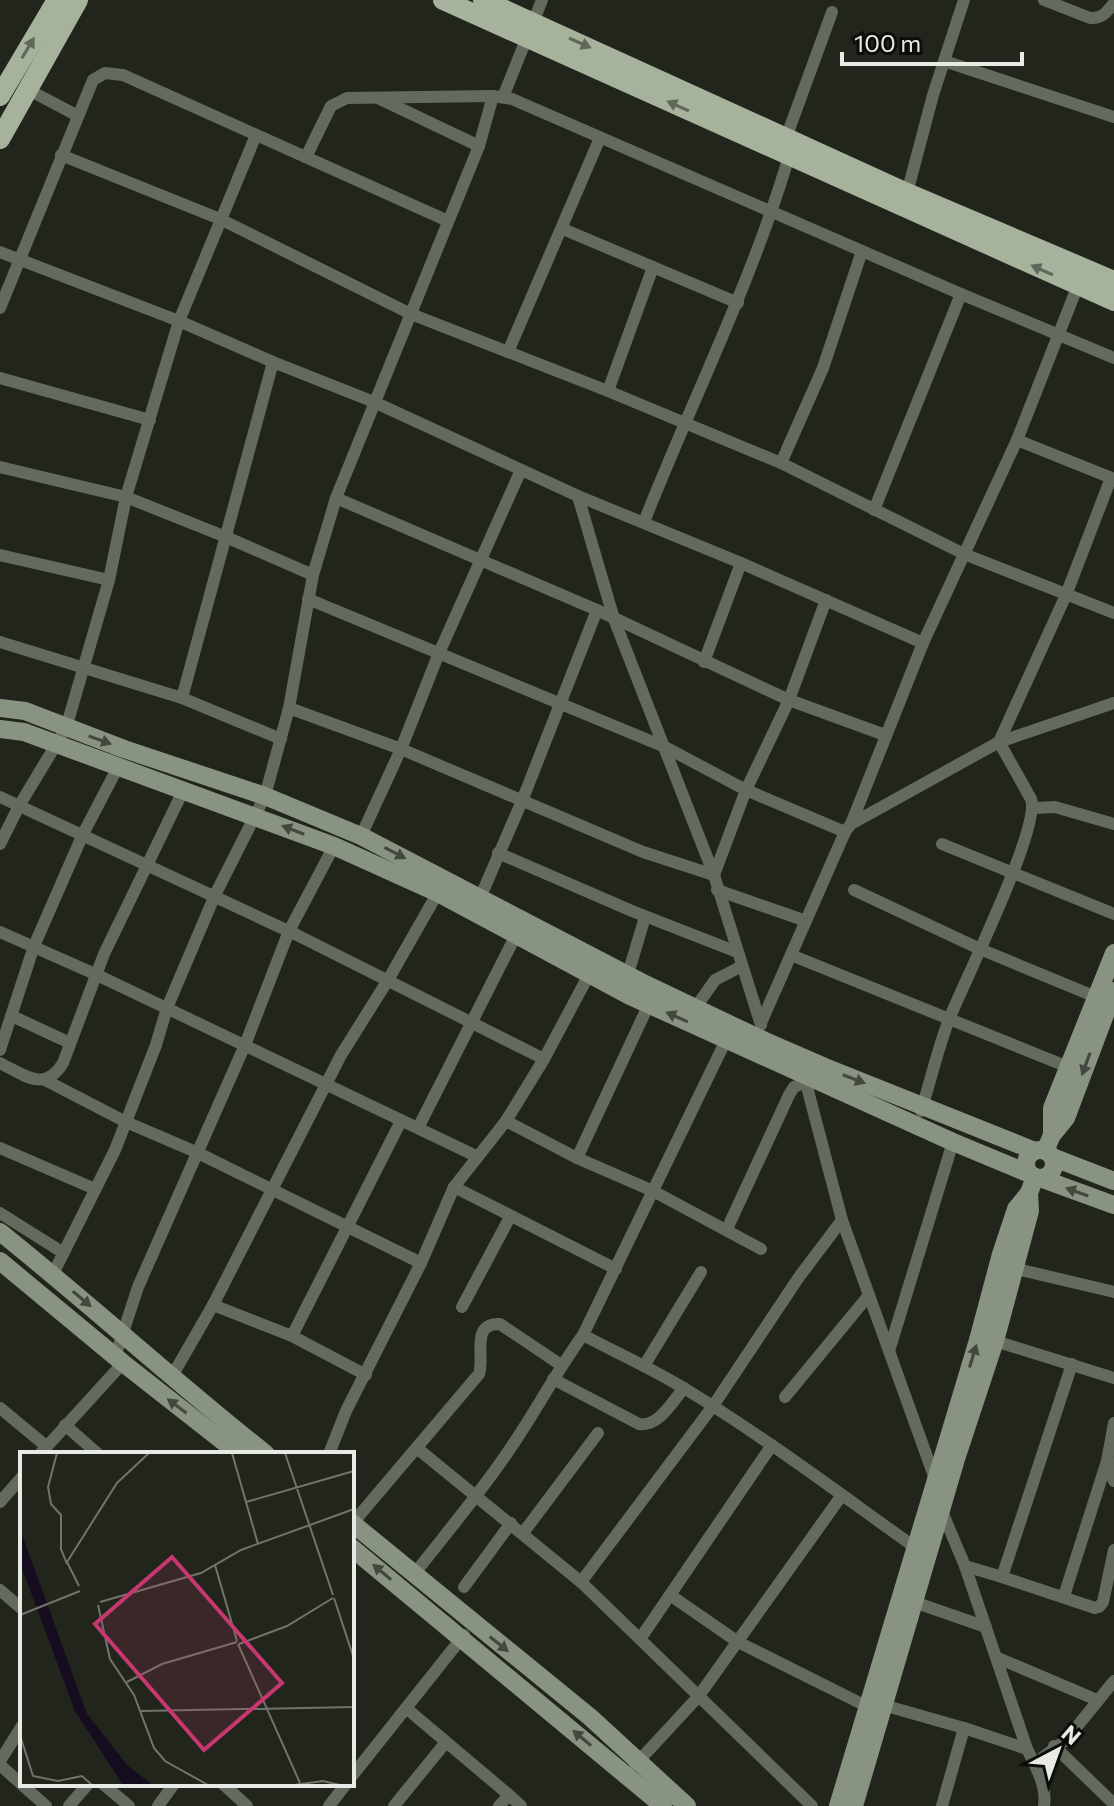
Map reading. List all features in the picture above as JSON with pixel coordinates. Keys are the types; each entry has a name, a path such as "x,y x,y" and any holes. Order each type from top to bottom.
{"main road":[{"path":"0,96 57,0"},
{"path":"0,139 78,0"},
{"path":"443,0 531,31 1082,277 1114,301"},
{"path":"483,0 531,31"},
{"path":"1082,277 1114,281"}],"street":[{"path":"53,1274 126,1122 167,1008 215,895 265,796 289,708 313,575 336,498 498,97 531,31 542,0"},
{"path":"905,200 964,0"},
{"path":"1044,0 1098,19 1114,3"},
{"path":"644,522 683,423 738,303 773,212 788,147 832,12"},
{"path":"944,61 1114,117"},
{"path":"0,308 93,80 105,73 123,75 448,221"},
{"path":"27,89 78,116"},
{"path":"375,97 479,146"},
{"path":"306,157 331,106 347,98 498,97 1114,358"},
{"path":"0,844 54,744 66,728 109,580 126,497 179,321 256,135"},
{"path":"508,352 600,138"},
{"path":"61,155 220,219 411,314 781,463 964,554 1114,613"},
{"path":"563,229 738,303"},
{"path":"781,463 823,368 862,251"},
{"path":"0,252 179,321 374,402 578,496 923,643"},
{"path":"608,391 653,267"},
{"path":"765,1041 791,955 848,828 923,643 1017,440 1082,277"},
{"path":"874,510 961,294"},
{"path":"182,698 273,362"},
{"path":"0,378 150,420"},
{"path":"999,742 1066,595 1112,478 1017,440"},
{"path":"0,467 126,497 313,575"},
{"path":"361,836 521,470"},
{"path":"578,496 614,619 714,875 765,1041"},
{"path":"336,498 597,610 789,700 885,735"},
{"path":"0,555 109,580"},
{"path":"704,662 741,563"},
{"path":"308,599 665,747 746,790 848,828"},
{"path":"714,875 746,790 789,700 826,600"},
{"path":"480,898 522,801 597,610"},
{"path":"0,642 182,698 281,739"},
{"path":"848,828 999,742 1114,703"},
{"path":"0,708 25,711 265,796 361,836 516,935 589,975 649,1004 765,1041 814,1076 1034,1181 1114,1205"},
{"path":"289,708 401,749 643,852 714,875"},
{"path":"0,729 24,732 480,898 696,1007 730,1032"},
{"path":"917,1126 949,1020 1013,873 1034,808 999,742"},
{"path":"0,1050 34,946 83,834 118,767"},
{"path":"45,1080 56,1075 95,974 183,791"},
{"path":"0,797 215,895 544,1059"},
{"path":"1034,808 1055,807 1114,824"},
{"path":"942,844 1114,914"},
{"path":"0,1408 43,1450 119,1360 122,1334 138,1287 245,1045 289,931 334,846"},
{"path":"498,853 645,917 737,952"},
{"path":"171,1378 213,1305 341,1055 441,886"},
{"path":"717,890 806,921"},
{"path":"854,890 980,949 1105,994"},
{"path":"628,974 645,917"},
{"path":"0,932 327,1083 476,1156"},
{"path":"418,1128 516,935"},
{"path":"838,1806 914,1602 995,1341 1030,1211 1034,1181 1026,1161 1046,1148 1066,1118 1106,1033 1105,994 1114,953"},
{"path":"791,955 1068,1067"},
{"path":"330,1452 346,1411 421,1263 454,1187 506,1121 544,1059 597,957"},
{"path":"696,1007 715,980 742,966"},
{"path":"1046,1148 1050,1113 1068,1067 1105,994"},
{"path":"577,1158 649,1004"},
{"path":"12,1016 70,1043"},
{"path":"415,1573 477,1495 523,1430 561,1365 583,1335 730,1032"},
{"path":"0,1063 32,1079 45,1080 421,1263"},
{"path":"814,1076 842,1220 936,1481 942,1514 965,1566 998,1658 1045,1801 1056,1806"},
{"path":"727,1229 789,1095 798,1084 814,1076 923,1106 1046,1148 1113,1177"},
{"path":"292,1336 401,1121"},
{"path":"506,1121 577,1158 653,1191 761,1249"},
{"path":"889,1351 953,1142"},
{"path":"0,1148 95,1189"},
{"path":"854,1806 916,1548 1001,1254 1016,1209 1034,1181"},
{"path":"454,1187 616,1269"},
{"path":"0,1213 62,1252"},
{"path":"462,1307 510,1217"},
{"path":"581,1582 713,1406 799,1277 842,1220"},
{"path":"0,1232 53,1274 171,1378 264,1452"},
{"path":"25,1252 3,1269 236,1452"},
{"path":"1013,1268 1114,1292"},
{"path":"644,1366 701,1272"},
{"path":"785,1397 869,1295"},
{"path":"213,1305 292,1336 366,1375"},
{"path":"354,1522 479,1374 482,1363 479,1343 485,1328 500,1324 561,1365"},
{"path":"583,1335 713,1406 916,1548"},
{"path":"995,1341 1114,1378"},
{"path":"1002,1577 1072,1364"},
{"path":"553,1379 639,1424 648,1425 657,1420 684,1388"},
{"path":"1064,1596 1110,1463 1114,1423"},
{"path":"65,1425 96,1452"},
{"path":"523,1533 598,1433"},
{"path":"640,1639 772,1445"},
{"path":"418,1449 581,1582 812,1806"},
{"path":"1110,1463 1114,1481"},
{"path":"0,1502 20,1479"},
{"path":"632,1767 698,1697 842,1495"},
{"path":"464,1587 511,1523"},
{"path":"354,1526 590,1717 663,1806"},
{"path":"354,1550 462,1638 687,1806"},
{"path":"965,1566 1095,1608 1103,1602 1114,1550"},
{"path":"0,1590 20,1605"},
{"path":"670,1595 738,1642 876,1706 964,1728 1027,1749"},
{"path":"1104,1595 1114,1605"},
{"path":"914,1602 986,1627"},
{"path":"354,1773 475,1624"},
{"path":"998,1658 1114,1701"},
{"path":"1037,1770 1043,1757 1066,1740 1114,1681"},
{"path":"406,1708 521,1806"},
{"path":"942,1806 964,1728"},
{"path":"20,1729 0,1763 20,1782"},
{"path":"394,1806 446,1742"},
{"path":"1054,1746 1114,1802"},
{"path":"25,1786 46,1806"},
{"path":"69,1806 86,1786"},
{"path":"105,1786 129,1806"},
{"path":"158,1806 173,1786"},
{"path":"225,1786 247,1806"},
{"path":"329,1806 344,1786"},
{"path":"499,1806 509,1795"}]}
